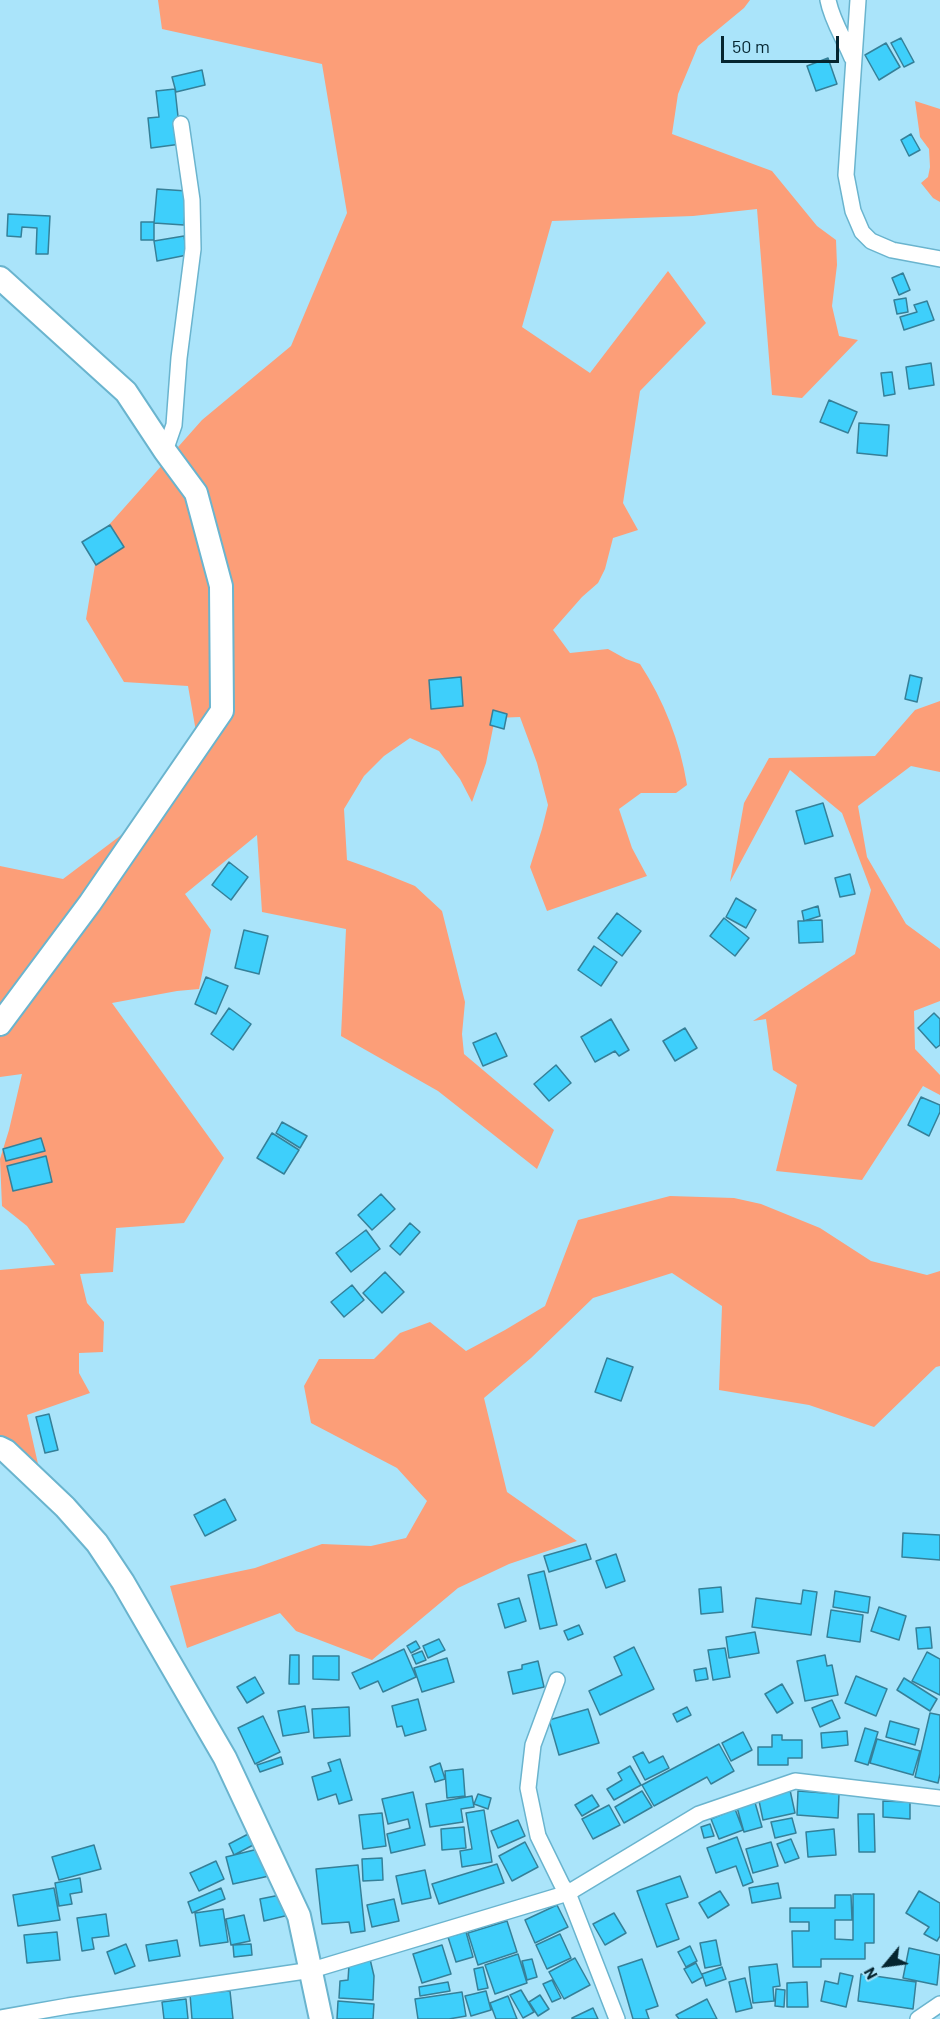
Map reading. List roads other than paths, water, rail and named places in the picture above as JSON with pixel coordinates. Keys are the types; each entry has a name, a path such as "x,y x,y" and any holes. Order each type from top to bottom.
{"street":[{"path":"828,0 831,17 853,61"},
{"path":"858,0 846,176 853,211 862,232 871,241 892,250 940,259"},
{"path":"165,451 174,425 179,358 193,249 192,200 181,124"},
{"path":"0,278 126,392 196,493 221,586 222,711 90,903 0,1024"},
{"path":"0,1448 6,1451 65,1507 97,1543 123,1582 225,1758 299,1916 321,2019"},
{"path":"557,1680 532,1745 528,1788 538,1836 568,1893 617,2019"},
{"path":"0,2018 312,1970 568,1893 699,1814 795,1781 940,1798"},
{"path":"918,2019 940,2004"}]}
